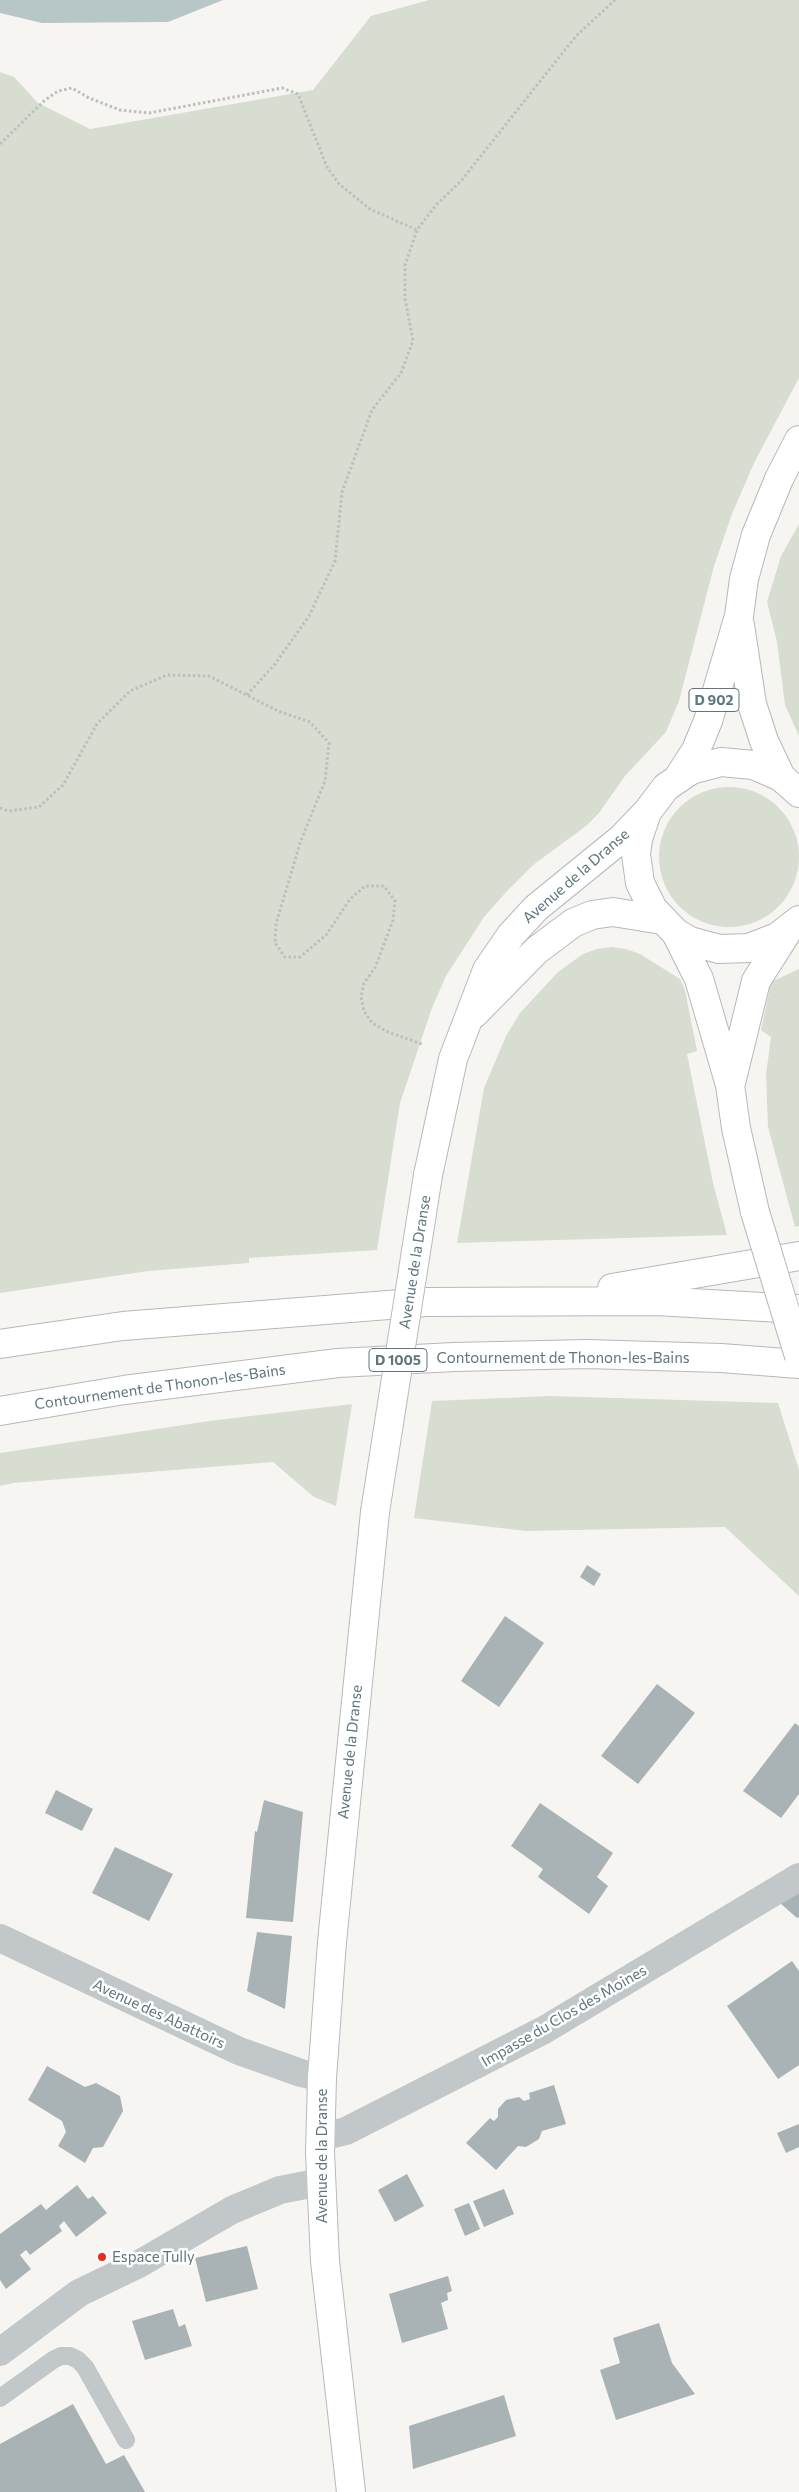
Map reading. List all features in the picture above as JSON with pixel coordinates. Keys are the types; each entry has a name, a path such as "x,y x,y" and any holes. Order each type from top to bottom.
{"main road":[{"name":"D 902","path":"678,778 690,761 702,737 739,616 744,579 756,535 779,479 799,440"},
{"name":"D 902","path":"739,616 752,704 764,741 790,785"},
{"path":"790,785 753,765 721,762 691,770 666,787 647,812 638,839 637,869 646,896 669,927 698,979 730,1085 739,1145 755,1212 799,1356"},
{"name":"Avenue de la Dranse","path":"351,2492 325,2261 321,2182 322,2078 345,1800 375,1512 428,1175 448,1078 487,970 511,936 536,908 622,838 647,812"},
{"name":"Avenue de la Dranse","path":"467,1021 537,950 573,923 592,915 612,912 669,927 704,946 734,950 763,944 794,924"},
{"path":"730,1085 756,981 794,924"},
{"path":"539,1301 799,1256"},
{"path":"0,1344 123,1326 308,1309 426,1302 656,1301 799,1309"},
{"name":"Contournement de Thonon-les-Bains","path":"0,1411 124,1390 338,1363 454,1357 587,1354 722,1358 799,1364"}],"street":[{"name":"Impasse du Clos des Moines","path":"321,2134 334,2134 346,2131 544,2030 799,1877"},
{"name":"Avenue des Abattoirs","path":"0,1938 239,2051 301,2073 322,2078"},
{"path":"0,2352 79,2293 139,2264 232,2210 280,2190 321,2182"}],"lane":[{"path":"2,2391 53,2360 61,2356 70,2356 78,2360 84,2367 126,2440"}],"path":[{"path":"247,695 275,664 309,616 335,561 342,492 372,410 401,373 413,341 405,298 405,265 417,230 436,205 461,181 576,36 615,0"},
{"path":"0,144 45,100 58,91 72,88 89,98 120,110 150,113 282,88 298,94 327,167 339,184 370,209 417,230"},
{"path":"0,808 8,811 39,807 63,786 98,724 130,691 167,675 209,676 278,711 310,722 329,744 326,781 300,843 276,924 274,943 285,957 300,956 326,934 350,899 365,886 384,886 395,901 393,920 375,968 364,983 361,997 364,1011 372,1023 388,1032 425,1045"}],"shaded area":[{"path":"0,0 223,0 168,22 42,23 0,13"},
{"path":"429,0 799,0 799,378 754,463 732,514 714,566 679,701 666,732 625,776 599,813 586,826 533,865 508,890 484,917 446,976 432,1008 400,1103 377,1250 249,1258 249,1263 148,1271 0,1293 0,72 14,77 38,103 90,129 313,90 371,16"},
{"path":"799,524 799,736 785,705 777,642 767,602 781,556"},
{"path":"729,787 756,793 768,799 778,808 787,818 793,830 799,857 793,884 787,896 778,906 768,915 756,921 729,927 702,921 690,915 680,906 671,896 665,884 659,857 665,830 671,818 680,808 690,799 702,793"},
{"path":"612,947 640,954 680,979 685,990 697,1051 687,1054 713,1183 727,1235 457,1243 484,1088 506,1036 520,1013 558,972 583,954 597,949"},
{"path":"799,969 799,1226 795,1227 768,1127 766,1075 771,1037 761,1030 771,982"},
{"path":"551,1396 778,1403 799,1470 799,1596 725,1527 526,1531 414,1518 432,1401"},
{"path":"352,1404 336,1506 314,1497 273,1462 13,1483 0,1486 0,1453 209,1421"}],"building":[{"path":"587,1565 601,1574 594,1586 580,1577"},
{"path":"505,1616 544,1643 499,1707 461,1681"},
{"path":"657,1684 695,1713 638,1784 601,1756"},
{"path":"795,1723 799,1726 799,1794 781,1818 743,1791"},
{"path":"56,1790 93,1809 82,1831 45,1813"},
{"path":"264,1800 303,1812 293,1922 246,1918 255,1831 257,1832"},
{"path":"540,1803 613,1853 597,1877 608,1886 589,1914 538,1877 543,1869 511,1846"},
{"path":"115,1847 173,1874 149,1921 92,1893"},
{"path":"799,1893 799,1917 797,1918 780,1903"},
{"path":"257,1932 292,1936 285,2009 247,1991"},
{"path":"792,1961 799,1971 799,2065 778,2079 727,2006"},
{"path":"47,2066 85,2087 96,2083 120,2096 123,2111 103,2147 93,2148 85,2163 58,2146 66,2132 62,2121 28,2100"},
{"path":"554,2085 566,2124 542,2131 539,2139 526,2147 518,2146 496,2170 466,2143 490,2118 494,2121 498,2117 498,2109 506,2100 519,2097 524,2101 530,2099 529,2093"},
{"path":"799,2124 799,2147 786,2153 777,2133"},
{"path":"407,2174 424,2206 395,2222 378,2190"},
{"path":"77,2185 88,2199 93,2196 107,2213 76,2237 64,2221 59,2226 62,2231 30,2255 26,2250 20,2255 31,2269 6,2289 0,2280 0,2234 41,2204 46,2210"},
{"path":"504,2189 514,2214 484,2227 473,2201"},
{"path":"469,2203 480,2229 465,2236 454,2209"},
{"path":"247,2246 258,2289 206,2302 195,2258"},
{"path":"448,2276 452,2291 447,2293 448,2300 441,2303 448,2329 402,2343 389,2294"},
{"path":"173,2309 179,2327 185,2324 192,2346 145,2360 132,2321"},
{"path":"659,2323 672,2363 695,2394 616,2420 600,2370 620,2363 613,2338"},
{"path":"504,2395 516,2436 413,2469 409,2426"},
{"path":"73,2404 106,2464 124,2455 145,2492 0,2492 0,2444"}],"place":[{"name":"Espace Tully","path":"102,2257"}]}
